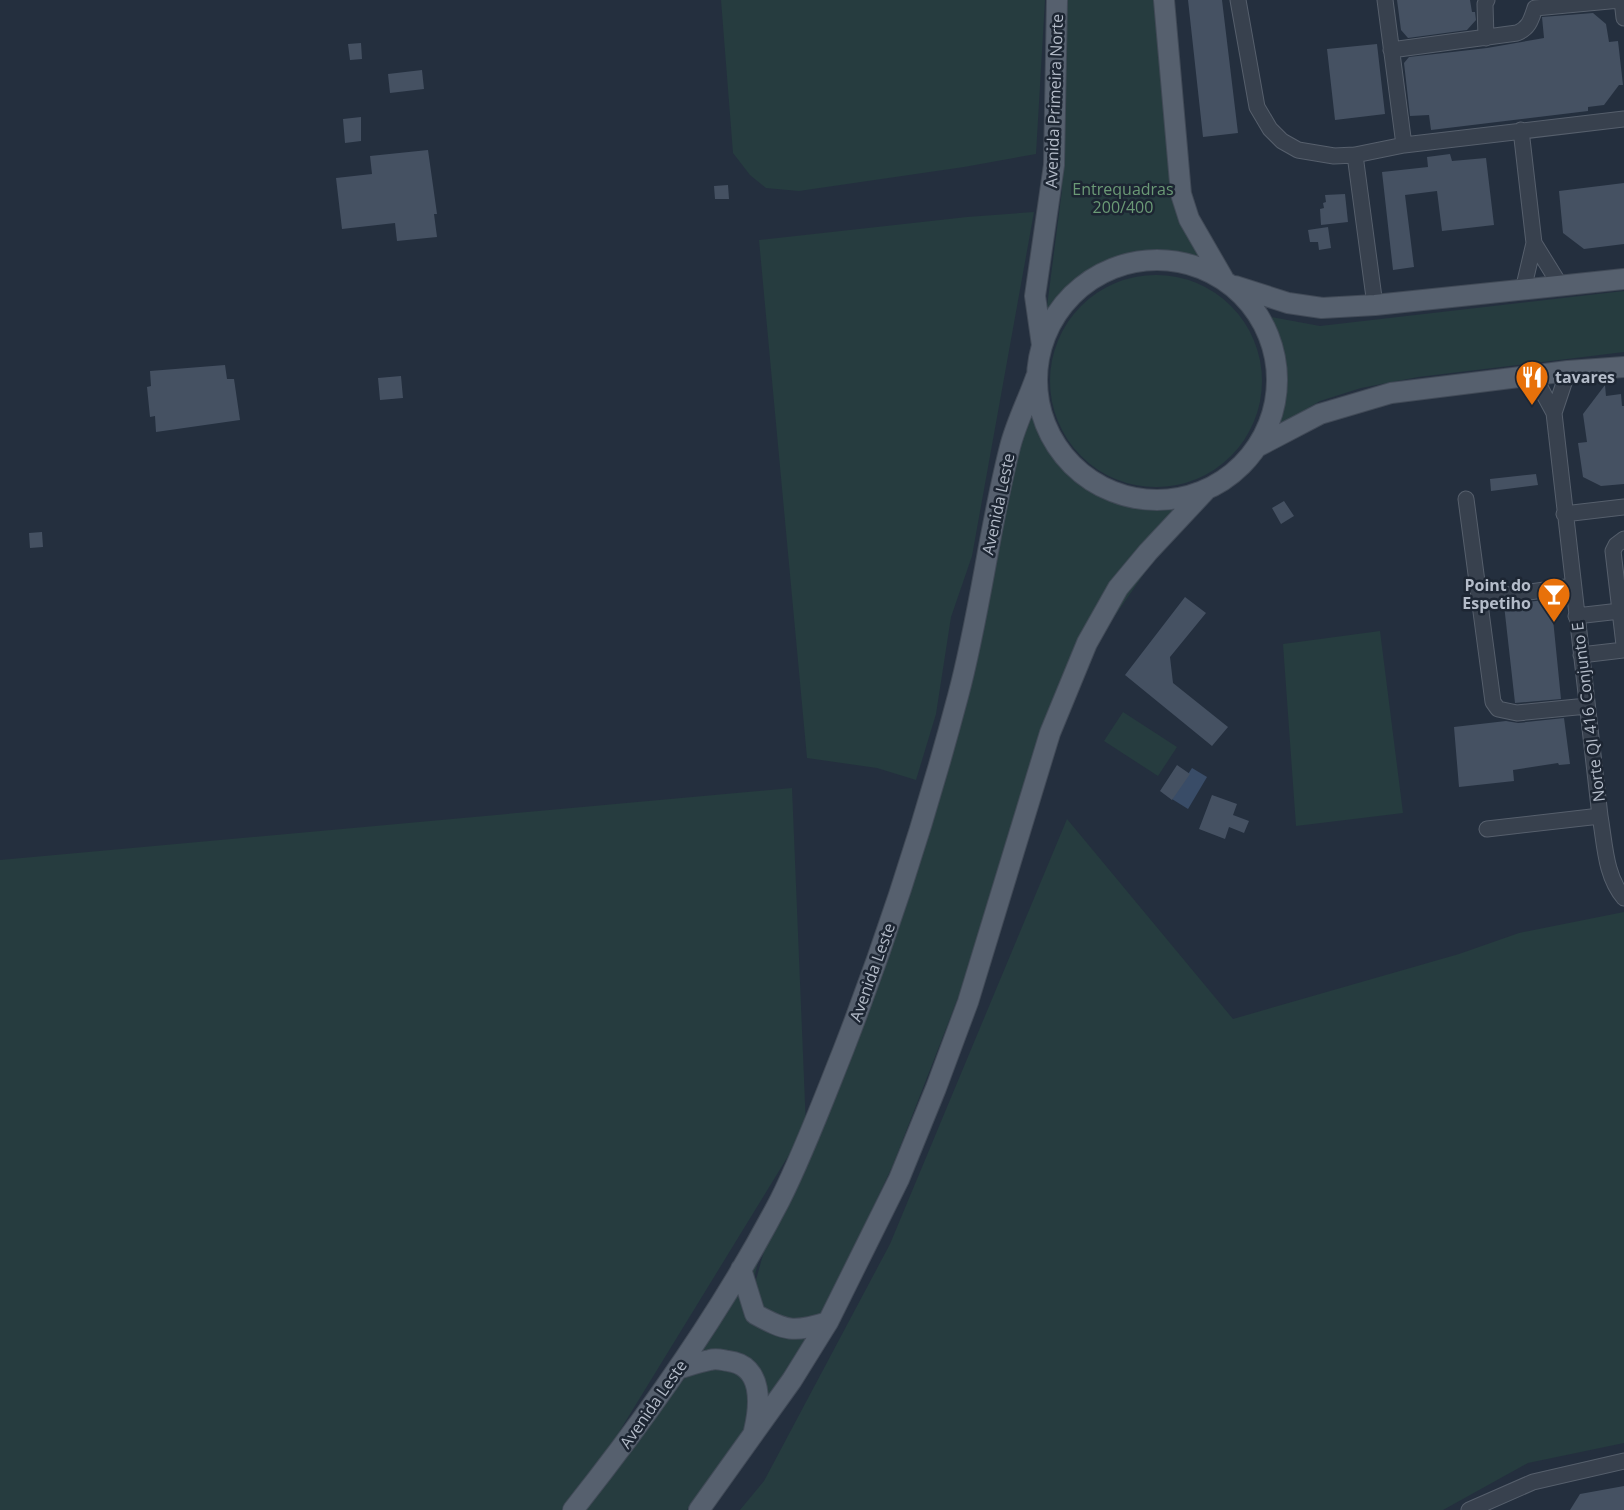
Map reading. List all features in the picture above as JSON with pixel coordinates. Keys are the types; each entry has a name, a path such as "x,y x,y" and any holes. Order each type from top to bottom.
{"main road":[{"name":"Avenida Primeira Norte","path":"1042,345 1035,296 1054,165 1057,0"},
{"path":"699,1510 792,1380 828,1322 899,1179 968,1002 1050,733 1087,643 1118,588 1206,490 1235,471 1257,447 1272,414 1277,379 1272,344 1257,311 1228,282 1189,219 1181,194 1164,0"},
{"path":"1206,490 1173,500 1138,499 1105,489 1076,470 1054,443 1041,412 1036,377 1042,345 1058,311 1083,284 1116,266 1152,258 1189,263 1228,282 1288,303 1322,308 1375,305 1624,279"},
{"path":"1257,447 1320,414 1391,393 1568,371 1624,367"},
{"name":"Avenida Leste","path":"573,1510 624,1447 678,1369 741,1269 780,1199 815,1122 868,987 913,856 959,693 1010,444 1036,377"},
{"path":"741,1269 755,1314 780,1328 805,1329 828,1322"},
{"path":"678,1369 712,1359 734,1361 753,1375 758,1390 759,1411 753,1436"}],"street":[{"path":"1238,0 1257,107 1270,129 1282,141 1298,150 1334,156 1355,155 1404,145 1624,119"},
{"path":"1385,0 1404,145"},
{"path":"1486,38 1485,4 1488,0"},
{"path":"1391,50 1517,33 1525,30 1529,25 1532,4 1621,0 1624,18"},
{"path":"1521,130 1534,243 1523,290"},
{"path":"1355,155 1375,305"},
{"path":"1534,243 1560,285"},
{"name":"Norte QI 416 Conjunto E","path":"1554,413 1568,371"},
{"name":"Norte QI 416 Conjunto E","path":"1534,376 1554,413 1600,816 1610,873 1617,890 1624,898"},
{"path":"1466,499 1493,702 1498,709 1517,713 1587,706"},
{"path":"1564,514 1624,507"},
{"path":"1624,539 1616,544 1613,551 1624,645"},
{"path":"1479,599 1573,586"},
{"path":"1576,616 1620,611"},
{"path":"1581,655 1624,650"},
{"path":"1487,829 1600,816"},
{"path":"1469,1510 1533,1482 1624,1461"}],"green space":[{"path":"721,0 1045,0 1036,154 799,191 766,188 750,175 733,153"},
{"name":"Entrequadras 200/400","path":"1062,0 1163,0 1184,193 1217,272 1171,255 1122,261 1072,283 1044,330 1062,190"},
{"path":"1034,212 972,556 951,617 936,714 916,780 877,768 807,758 759,240 967,217"},
{"path":"1156,275 1177,277 1196,283 1215,293 1231,306 1244,322 1254,341 1260,360 1262,381 1260,402 1254,421 1244,440 1231,456 1215,469 1196,479 1177,485 1156,487 1135,485 1116,479 1097,469 1081,456 1068,440 1058,421 1052,402 1050,381 1052,360 1058,341 1068,322 1081,306 1097,293 1116,283 1135,277"},
{"path":"1624,291 1624,352 1418,377 1361,388 1320,401 1274,428 1282,400 1283,375 1279,339 1266,316 1320,326"},
{"path":"1034,390 1046,431 1055,447 1080,474 1096,484 1131,498 1150,501 1168,501 1200,493 1096,643 893,1165 827,1305 805,1334 758,1314 754,1287 764,1251 814,1132 919,845"},
{"path":"1380,631 1403,813 1296,826 1283,644"},
{"path":"1123,712 1177,747 1158,776 1104,741"},
{"path":"792,788 806,1127 581,1494 564,1510 0,1510 0,860"},
{"path":"1067,819 1233,1019 1459,954 1519,933 1624,912 1624,1443 1528,1463 1443,1510 740,1510 764,1481 890,1244"},
{"path":"760,1254 752,1287 756,1315 817,1330 765,1413 744,1366 711,1362 684,1377"},
{"path":"711,1364 743,1368 762,1389 753,1433 687,1510 583,1510 684,1379"}],"water":[{"path":"1192,768 1207,777 1188,809 1172,799"}],"building":[{"path":"1188,0 1222,0 1238,133 1203,137"},
{"path":"1397,0 1470,0 1476,20 1467,30 1408,38 1401,30"},
{"path":"1593,13 1606,24 1609,42 1618,41 1623,85 1619,85 1604,105 1588,107 1588,111 1431,130 1429,115 1410,116 1404,63 1409,57 1487,48 1544,38 1542,17"},
{"path":"361,43 362,59 350,60 348,44"},
{"path":"1377,44 1385,114 1335,120 1327,49"},
{"path":"422,70 424,89 390,93 388,74"},
{"path":"361,117 361,141 345,143 343,119"},
{"path":"428,150 437,214 434,214 437,237 397,241 395,223 342,229 336,178 372,174 370,156"},
{"path":"1450,154 1452,161 1486,158 1494,225 1442,231 1437,191 1405,195 1414,267 1393,270 1382,172 1428,167 1427,157"},
{"path":"1624,183 1624,244 1584,249 1563,233 1559,191"},
{"path":"728,185 729,199 715,199 714,186"},
{"path":"1345,194 1348,222 1321,225 1320,209 1324,208 1325,195"},
{"path":"1328,227 1331,248 1319,250 1318,242 1310,242 1308,230"},
{"path":"225,365 227,379 234,379 240,420 156,432 155,416 150,417 147,387 151,386 150,371"},
{"path":"401,376 403,398 380,400 378,378"},
{"path":"1605,385 1606,396 1621,394 1622,406 1624,406 1624,484 1601,486 1583,477 1578,443 1587,442 1583,414"},
{"path":"1536,474 1538,485 1491,491 1490,479"},
{"path":"1284,501 1294,516 1281,524 1272,508"},
{"path":"42,532 43,547 30,548 29,533"},
{"path":"1185,597 1206,613 1170,657 1173,683 1228,727 1212,746 1125,675"},
{"path":"1551,599 1561,699 1515,703 1504,605"},
{"path":"1564,718 1570,764 1559,765 1558,763 1513,770 1514,781 1459,787 1454,727"},
{"path":"1177,765 1190,774 1172,800 1160,791"},
{"path":"1212,795 1237,804 1233,815 1249,821 1244,833 1229,827 1225,839 1199,829"},
{"path":"1624,1486 1624,1510 1570,1510 1580,1494"}],"place":[{"name":"tavares","path":"1532,406"},
{"name":"Point do Espetiho","path":"1554,623"}]}
